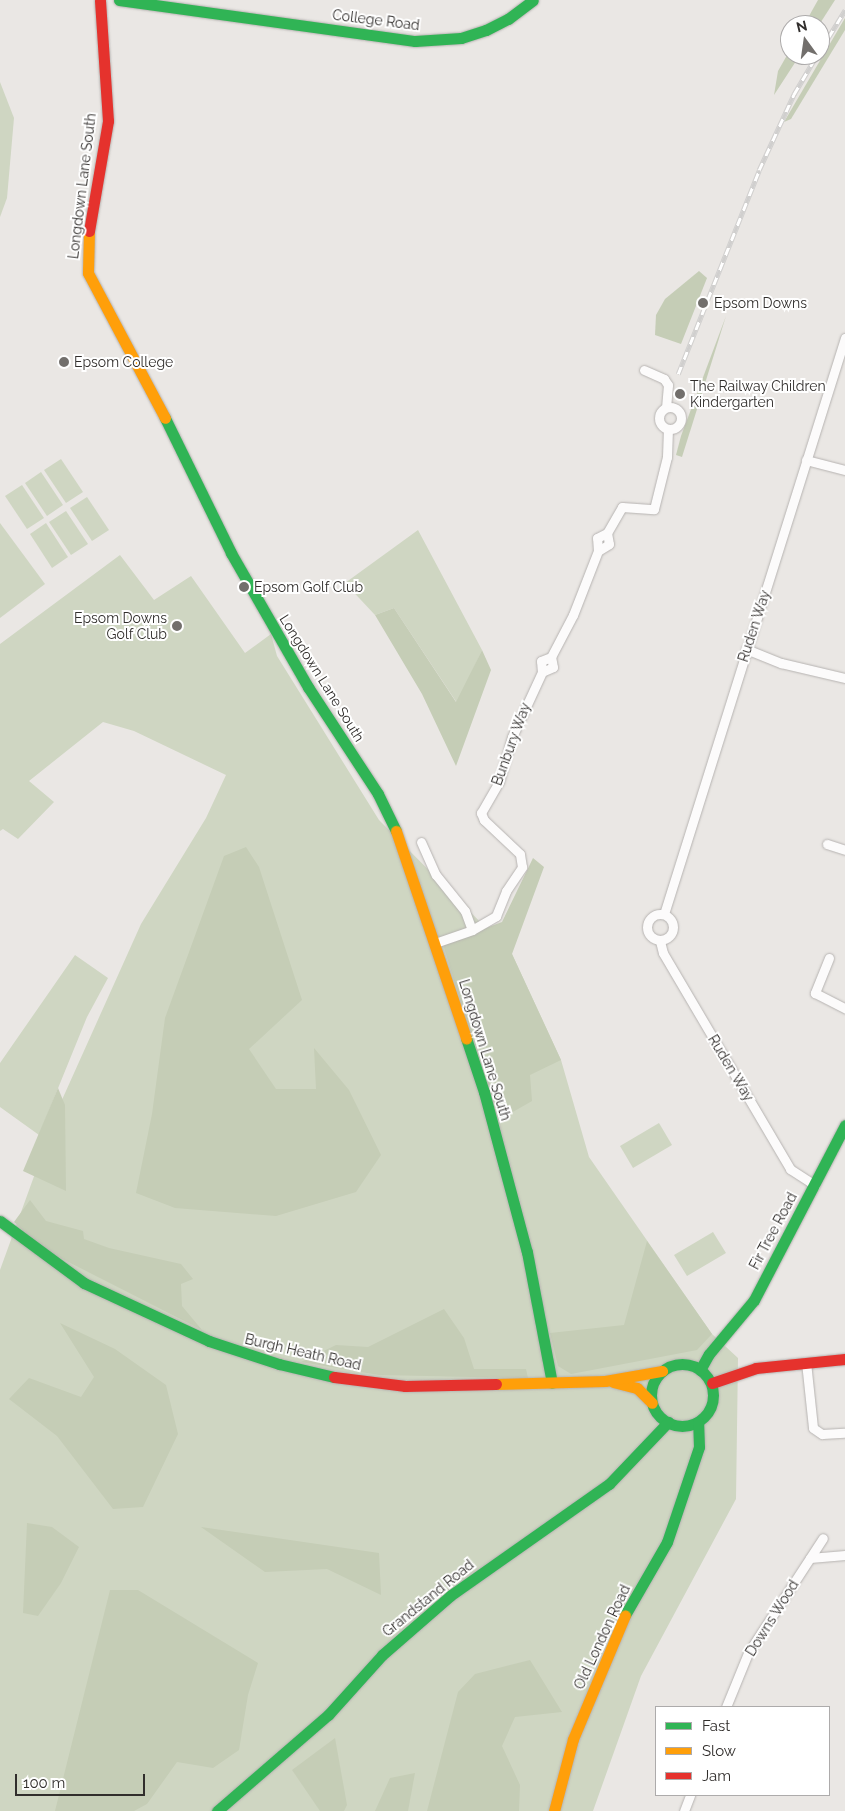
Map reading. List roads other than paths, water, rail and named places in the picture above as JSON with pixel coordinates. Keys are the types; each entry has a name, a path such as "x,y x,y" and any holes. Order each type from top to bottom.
{"main road":[{"name":"Longdown Lane South","path":"100,0 108,120 87,245 88,273 183,451 235,560 312,694 378,794 400,840 484,1092 527,1252 552,1383"},
{"name":"College Road","path":"119,0 415,41 461,38 486,30 508,19 532,0"},
{"name":"Fir Tree Road","path":"700,1370 717,1344 754,1300 845,1125"},
{"name":"Burgh Heath Road","path":"0,1221 84,1284 245,1354 330,1376 405,1386 605,1381 629,1383 652,1402"},
{"name":"Fir Tree Road","path":"682,1363 717,1344"},
{"path":"712,1383 756,1368 845,1359"},
{"path":"682,1363 700,1370 712,1383 709,1411 698,1422 686,1425 668,1422 657,1414 652,1402 654,1383 662,1371 682,1363"},
{"name":"Burgh Heath Road","path":"605,1381 662,1371"},
{"name":"Grandstand Road","path":"217,1811 328,1714 396,1643 450,1595 609,1484 668,1422"},
{"name":"Old London Road","path":"554,1811 573,1739 603,1667 628,1608 667,1542 699,1447 698,1422"}],"street":[{"name":"Ruden Way","path":"815,1185 790,1169 663,953 660,940 648,933 647,923 654,915 664,914 845,338"},
{"name":"Bunbury Way","path":"435,943 472,930 496,916 506,891 522,867 520,854 484,820 481,813 499,782 512,737 542,672 541,661 551,657 573,615 598,551 597,538 608,533 622,507 654,509 667,457 668,429 659,420 660,412 666,407 668,385 664,379 644,370"},
{"path":"666,407 676,408 681,416 679,425 668,429"},
{"path":"806,460 845,470"},
{"path":"746,649 781,663 845,678"},
{"path":"421,842 436,875 465,911 472,930"},
{"path":"827,844 845,850"},
{"path":"660,940 669,937 673,929 671,920 664,914"},
{"path":"829,958 815,993 845,1008"},
{"path":"806,1362 813,1428 822,1434 844,1433"},
{"name":"Downs Wood","path":"726,1706 748,1653 823,1538"},
{"path":"810,1558 845,1555"},
{"path":"684,1811 690,1796"}],"railway":[{"path":"830,35 845,10"},
{"path":"678,374 759,170 794,94 811,65"}],"place":[{"name":"Epsom Downs","path":"703,303"},
{"name":"Epsom College","path":"64,362"},
{"name":"The Railway Children Kindergarten","path":"680,394"},
{"name":"Epsom Golf Club","path":"244,587"},
{"name":"Epsom Downs Golf Club","path":"177,626"}]}
